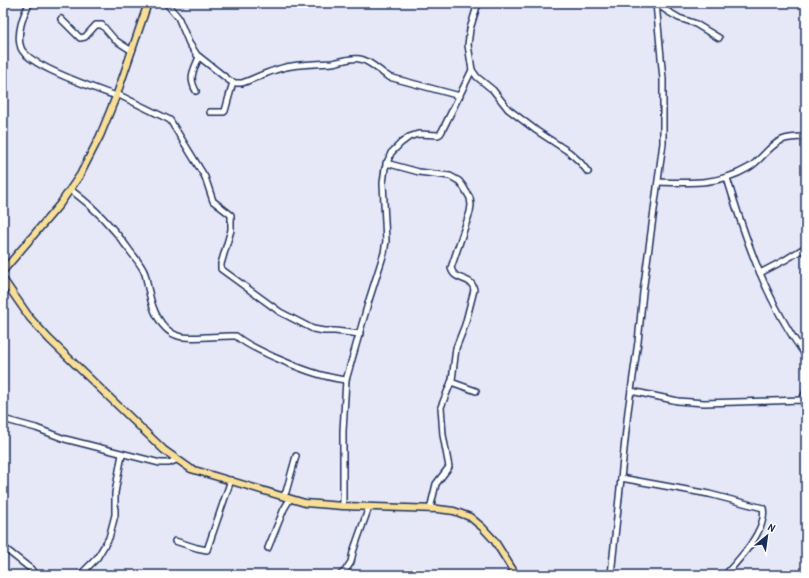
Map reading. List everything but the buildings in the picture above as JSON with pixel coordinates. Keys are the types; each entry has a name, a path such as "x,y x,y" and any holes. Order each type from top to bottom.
{"main road":[{"path":"3,271 71,190 87,162 117,95 148,3"},
{"path":"3,279 30,318 49,339 176,460 191,468 305,503 454,511 470,517 482,526 494,540 516,575"}],"street":[{"path":"30,3 20,31 21,47 24,54 47,68 117,95 170,120 205,177 212,201 231,215 232,223 230,235 221,267 223,271 280,312 313,329 360,334"},
{"path":"166,3 178,17 192,50 199,57 233,82 242,83 291,66 359,59 366,61 389,77 460,96"},
{"path":"478,3 470,29 468,45 472,70 477,77 493,90 508,109 537,131 572,154 588,172"},
{"path":"656,3 679,18 694,23 719,38"},
{"path":"611,575 631,391 663,142 663,79 656,3"},
{"path":"61,19 80,38 85,37 96,25 102,25 115,40 132,51"},
{"path":"196,90 191,80 192,72 199,57"},
{"path":"343,506 343,430 346,380 350,362 360,334 384,253 386,241 383,183 386,163 391,153 409,137 418,134 440,134 472,70"},
{"path":"210,112 225,111 233,82"},
{"path":"658,182 696,184 727,178 756,163 773,146 782,140 806,137"},
{"path":"386,163 419,172 455,178 463,186 470,198 471,205 451,268 454,275 471,282 474,290 465,325 457,344 451,382 440,413 449,465 447,471 436,484 430,509"},
{"path":"727,178 749,246 760,273 792,335 806,356"},
{"path":"71,190 84,200 112,228 141,266 147,280 154,310 164,327 169,331 177,336 185,337 236,336 247,345 303,370 326,377 346,380"},
{"path":"760,273 806,247"},
{"path":"451,382 476,391"},
{"path":"631,391 678,401 704,403 804,400 806,391"},
{"path":"3,420 122,454 160,463 169,463 176,460"},
{"path":"80,575 97,558 109,538 115,515 115,493 122,454"},
{"path":"283,496 286,492 296,456"},
{"path":"621,478 709,494 763,508 764,511 762,520 754,541 725,575"},
{"path":"175,541 207,550 231,480"},
{"path":"268,548 284,509 290,499"},
{"path":"340,575 345,571 351,562 368,507"},
{"path":"3,548 35,575"}]}
